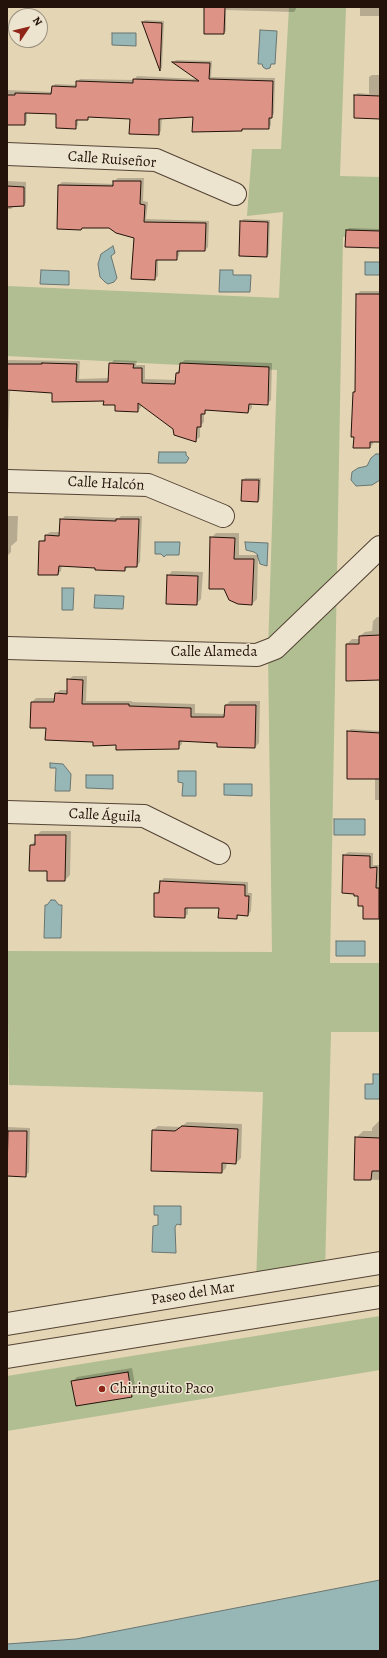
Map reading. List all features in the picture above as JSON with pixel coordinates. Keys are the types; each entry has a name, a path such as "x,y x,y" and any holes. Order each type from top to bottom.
{"street":[{"name":"Calle Ruiseñor","path":"7,154 156,160 236,194"},
{"name":"Calle Halcón","path":"7,481 148,485 222,516"},
{"name":"Calle Alameda","path":"7,648 257,654 275,648 380,547"},
{"name":"Calle Águila","path":"7,812 144,816 219,853"},
{"name":"Paseo del Mar","path":"7,1324 380,1263"},
{"path":"7,1357 380,1297"}],"green space":[{"path":"289,7 346,7 340,176 380,177 380,238 343,237 330,963 380,963 380,1032 331,1032 325,1272 256,1283 263,1092 9,1085 7,951 272,952 268,651 277,370 7,356 7,286 279,298 283,212 247,216 252,149 281,149"},
{"path":"380,1316 380,1370 7,1431 7,1376"}],"water":[{"path":"260,30 277,31 275,64 271,64 270,68 266,69 262,64 258,64"},
{"path":"112,33 136,33 136,46 112,45"},
{"path":"113,246 115,253 111,256 117,278 114,282 108,284 100,277 98,264 101,254"},
{"path":"365,262 380,262 380,275 365,275"},
{"path":"41,270 69,271 69,285 40,284"},
{"path":"220,270 233,270 233,275 251,275 250,292 219,292"},
{"path":"159,452 186,452 186,455 189,458 186,463 158,463"},
{"path":"376,454 380,454 380,480 372,485 356,486 351,480 352,472 358,468 367,466 371,458"},
{"path":"155,542 180,542 179,555 166,555 164,557 161,554 155,554"},
{"path":"245,542 268,543 267,566 260,564 257,554 246,550"},
{"path":"62,588 74,588 73,610 62,610"},
{"path":"95,595 124,596 123,609 94,608"},
{"path":"50,763 63,764 71,774 70,791 55,791 56,768 50,768"},
{"path":"178,771 196,771 196,796 182,796 183,783 178,782"},
{"path":"86,775 113,775 113,789 86,788"},
{"path":"224,784 252,784 252,796 224,795"},
{"path":"334,819 365,819 365,835 334,835"},
{"path":"51,900 55,900 59,905 62,905 61,938 44,938 45,905 47,905"},
{"path":"336,941 365,941 365,956 336,956"},
{"path":"373,1074 380,1074 380,1099 365,1099 365,1084 373,1084"},
{"path":"154,1206 181,1206 181,1225 177,1224 175,1227 176,1253 152,1252 153,1226 158,1225 158,1215 154,1215"},
{"path":"380,1580 380,1651 7,1651 7,1644 76,1639"}],"building":[{"path":"204,7 225,7 224,34 204,34"},
{"path":"142,22 162,23 160,71"},
{"path":"172,62 210,63 209,79 273,81 272,118 269,118 269,129 192,132 193,117 159,119 159,135 129,134 130,119 88,117 88,120 76,120 76,129 56,128 56,114 25,113 25,125 7,125 7,95 15,95 15,93 51,94 52,86 76,87 76,81 133,83 133,79 199,81"},
{"path":"354,95 380,96 380,119 354,118"},
{"path":"113,181 141,181 140,204 145,205 144,222 206,223 205,251 177,251 177,260 156,260 155,280 131,279 134,238 116,233 109,228 82,228 81,230 57,229 58,185 113,186"},
{"path":"7,186 24,187 24,206 7,207"},
{"path":"240,221 268,222 267,257 239,256"},
{"path":"346,230 380,231 380,248 345,247"},
{"path":"356,294 380,294 380,442 370,442 370,448 353,448 354,437 351,437 353,392 355,392"},
{"path":"109,363 134,364 133,368 142,368 142,383 175,384 176,373 179,373 180,363 269,367 268,405 249,404 248,413 205,410 205,414 201,414 201,427 197,427 196,442 174,435 173,429 138,403 138,412 115,411 115,405 103,405 104,401 52,402 52,393 7,390 7,364 77,364 76,382 108,382"},
{"path":"242,480 259,480 258,502 241,501"},
{"path":"60,519 116,521 116,519 139,519 137,567 125,567 125,571 95,570 95,568 59,566 58,575 38,575 39,541 45,541 45,535 59,536"},
{"path":"210,537 235,538 234,559 254,559 252,605 238,604 229,600 224,589 209,589"},
{"path":"167,575 198,576 197,605 166,604"},
{"path":"380,635 380,680 346,681 346,644 359,644 359,636"},
{"path":"67,679 83,680 82,704 129,704 129,706 191,708 191,717 224,717 225,705 256,705 255,748 217,747 217,743 179,741 179,749 116,750 116,745 93,746 93,742 45,740 46,728 30,728 31,702 54,702 55,693 67,694"},
{"path":"347,731 380,733 380,779 347,779"},
{"path":"35,835 66,835 65,881 47,881 47,871 29,871 30,845 35,845"},
{"path":"343,855 370,856 370,868 377,867 376,888 379,888 379,919 363,919 363,906 358,906 358,896 354,896 354,894 342,893"},
{"path":"160,881 245,885 245,896 249,896 248,916 237,915 237,919 218,918 219,908 185,908 185,918 154,917 154,893 159,893"},
{"path":"182,1126 238,1129 236,1164 222,1163 222,1173 151,1171 152,1130 175,1131"},
{"path":"8,1131 27,1131 26,1177 7,1176"},
{"path":"355,1137 380,1138 380,1171 372,1171 371,1180 354,1180"},
{"name":"Chiringuito Paco","path":"128,1372 132,1397 76,1406 71,1381"}],"place":[{"name":"Chiringuito Paco","path":"102,1389"}]}
